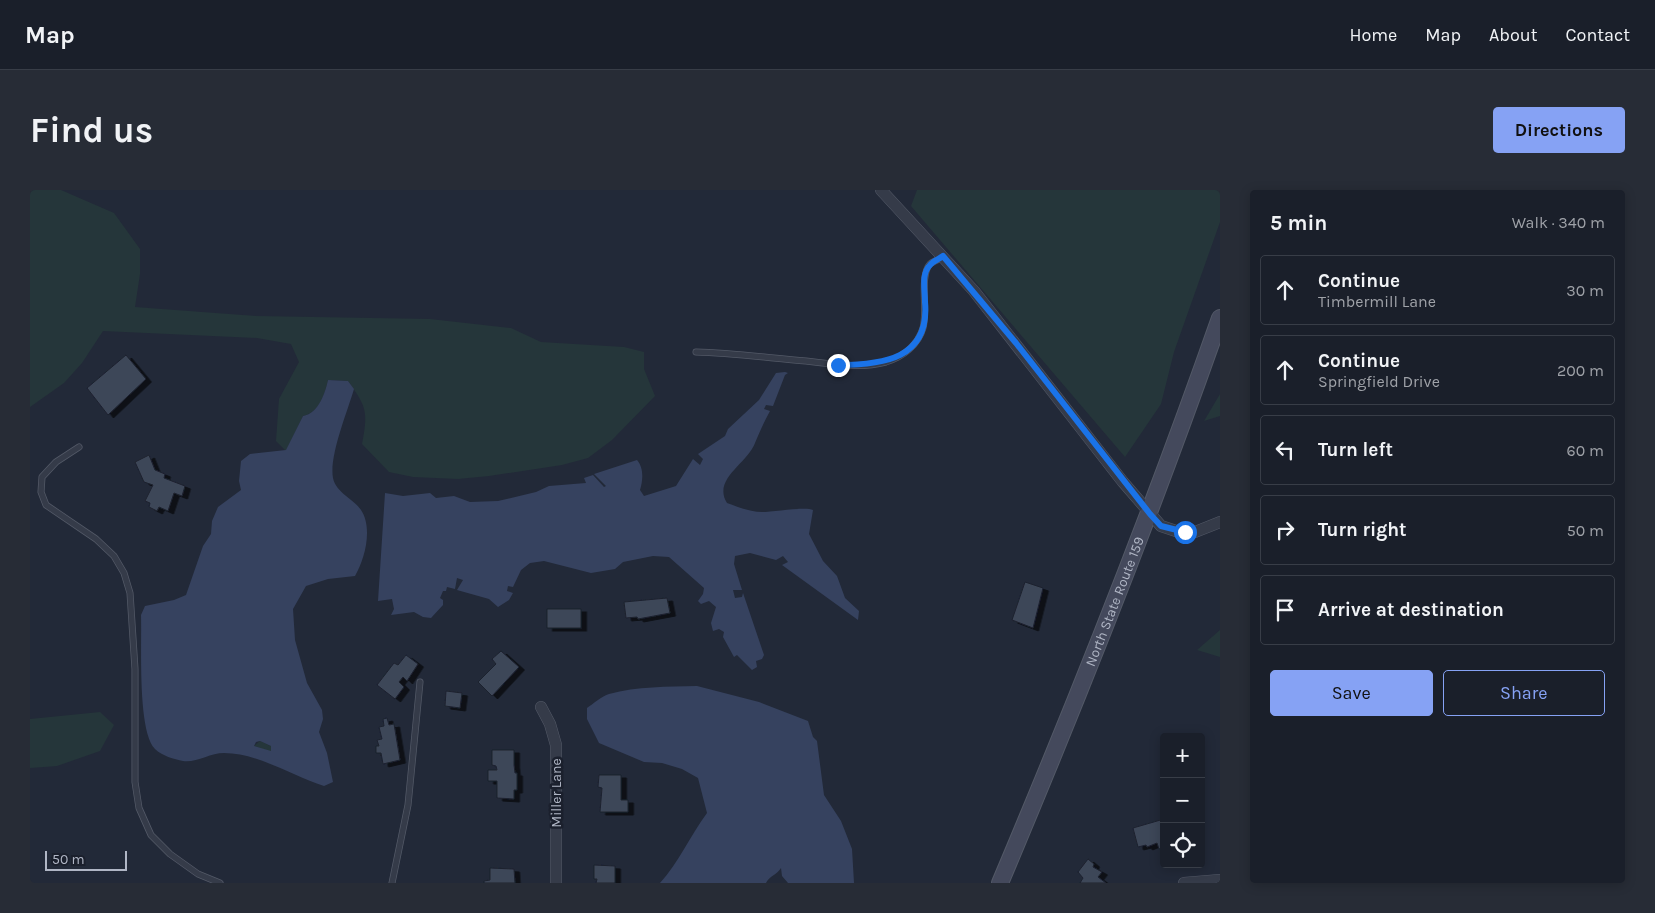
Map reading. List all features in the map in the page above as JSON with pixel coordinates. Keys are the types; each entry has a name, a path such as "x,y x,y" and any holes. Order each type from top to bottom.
{"main road":[{"name":"North State Route 159","path":"1000,883 1076,704 1150,514 1220,318"}],"street":[{"path":"881,190 943,256 1016,343 1161,526 1176,531 1195,532 1220,522"},
{"name":"Miller Lane","path":"541,707 550,724 556,745 556,883"},
{"path":"1184,883 1220,880"}],"lane":[{"path":"696,352 838,365 867,365 887,362 905,354 916,344 923,330 926,316 924,283 926,273 930,265 943,256"},
{"path":"79,447 56,462 42,477 41,492 46,505 96,539 114,556 124,573 130,593 135,669 136,782 139,808 151,836 170,854 198,874 220,883"},
{"path":"392,883 408,804 420,682"}],"shaded area":[{"path":"30,190 61,190 114,213 140,249 140,274 135,307 256,316 430,319 511,328 541,342 624,347 644,352 644,369 655,396 612,440 588,458 562,465 458,479 413,477 389,472 362,444 365,424 364,410 359,397 348,381 328,380 320,402 313,411 303,416 286,451 276,441 279,399 299,362 291,344 257,338 103,331 82,363 64,383 30,407"},
{"path":"917,190 1220,190 1220,222 1174,352 1161,404 1125,457 911,206"},
{"path":"1220,394 1220,416 1204,421"},
{"path":"1220,630 1220,657 1197,650"},
{"path":"100,712 114,725 100,751 57,766 30,768 30,719"},
{"path":"260,741 271,746 271,752 254,746"}],"water":[{"path":"776,373 788,373 785,375 773,406 766,405 764,409 770,411 755,443 727,479 724,486 724,494 727,503 753,511 813,510 809,534 823,561 837,576 845,598 859,611 858,620 782,565 788,562 783,556 776,560 750,553 735,556 734,564 742,590 733,590 735,598 742,597 743,593 764,655 762,659 756,661 757,667 752,670 737,655 734,657 723,637 724,632 719,629 713,631 711,623 716,607 709,601 701,604 698,601 703,594 704,588 669,557 653,556 623,562 615,569 591,573 544,561 530,563 521,570 513,587 508,586 507,591 513,593 509,600 498,607 489,599 457,590 463,580 457,578 455,589 447,587 446,591 443,591 440,598 443,600 443,605 431,618 423,617 414,612 391,615 394,609 392,599 378,601 385,493 403,496 430,493 436,498 454,496 470,502 498,501 536,492 549,486 586,483 584,478 593,475 604,487 606,486 594,474 637,460 642,474 640,490 644,496 676,486 693,459 700,465 703,459 698,454 725,436 728,429 759,400"},
{"path":"328,380 348,381 354,389 336,446 332,469 333,478 338,488 358,506 365,517 367,526 366,543 362,561 355,576 328,579 306,586 293,609 295,640 307,683 322,710 323,719 319,732 327,753 333,782 324,786 262,761 237,754 219,753 188,761 172,758 155,749 149,739 145,724 142,685 141,615 145,606 174,600 186,595 203,546 211,534 212,521 218,507 241,490 239,481 241,461 250,454 286,450 303,416 313,411 320,402","holes":["260,741 271,746 271,751 254,746 256,742"]},
{"path":"697,686 759,702 808,721 813,737 817,741 824,795 841,821 852,849 854,883 788,883 782,876 781,868 766,883 660,883 707,813 698,778 682,769 662,763 644,762 599,743 587,719 587,708 606,695 620,691 653,687"}],"building":[{"path":"126,355 146,379 108,415 87,388"},
{"path":"149,455 155,470 165,474 164,478 185,486 182,496 174,493 168,511 159,507 157,511 149,507 150,503 145,501 153,485 144,482 135,462"},
{"path":"1025,582 1043,588 1033,628 1012,620"},
{"path":"667,598 670,613 638,619 637,617 626,618 624,602"},
{"path":"547,609 581,609 581,628 547,628"},
{"path":"501,651 519,667 492,696 478,682 496,664 492,659"},
{"path":"406,655 418,664 407,681 403,677 399,682 404,687 395,699 377,685 394,663 398,665"},
{"path":"446,691 462,693 460,708 445,706"},
{"path":"387,718 389,725 394,724 400,760 383,764 381,753 376,753 376,746 379,746 377,740 382,739 379,727 384,726 383,719"},
{"path":"492,750 514,750 517,790 514,790 514,799 497,798 497,781 488,781 488,770 497,770 496,766 492,765"},
{"path":"599,775 621,775 621,800 628,800 628,812 600,812 602,788 598,787"},
{"path":"1160,820 1160,849 1157,843 1147,847 1146,845 1138,847 1133,828"},
{"path":"1088,859 1094,864 1093,867 1102,872 1098,877 1106,883 1080,883 1083,878 1078,872"},
{"path":"594,865 615,866 615,883 596,883 597,879 594,879"},
{"path":"490,868 514,869 515,883 484,883 484,881 490,880"}],"route":[{"path":"838,365 867,365 887,362 905,354 916,344 923,330 926,316 924,283 926,273 930,265 943,256 1016,343 1123,482 1150,514 1161,526 1185,532"}]}
